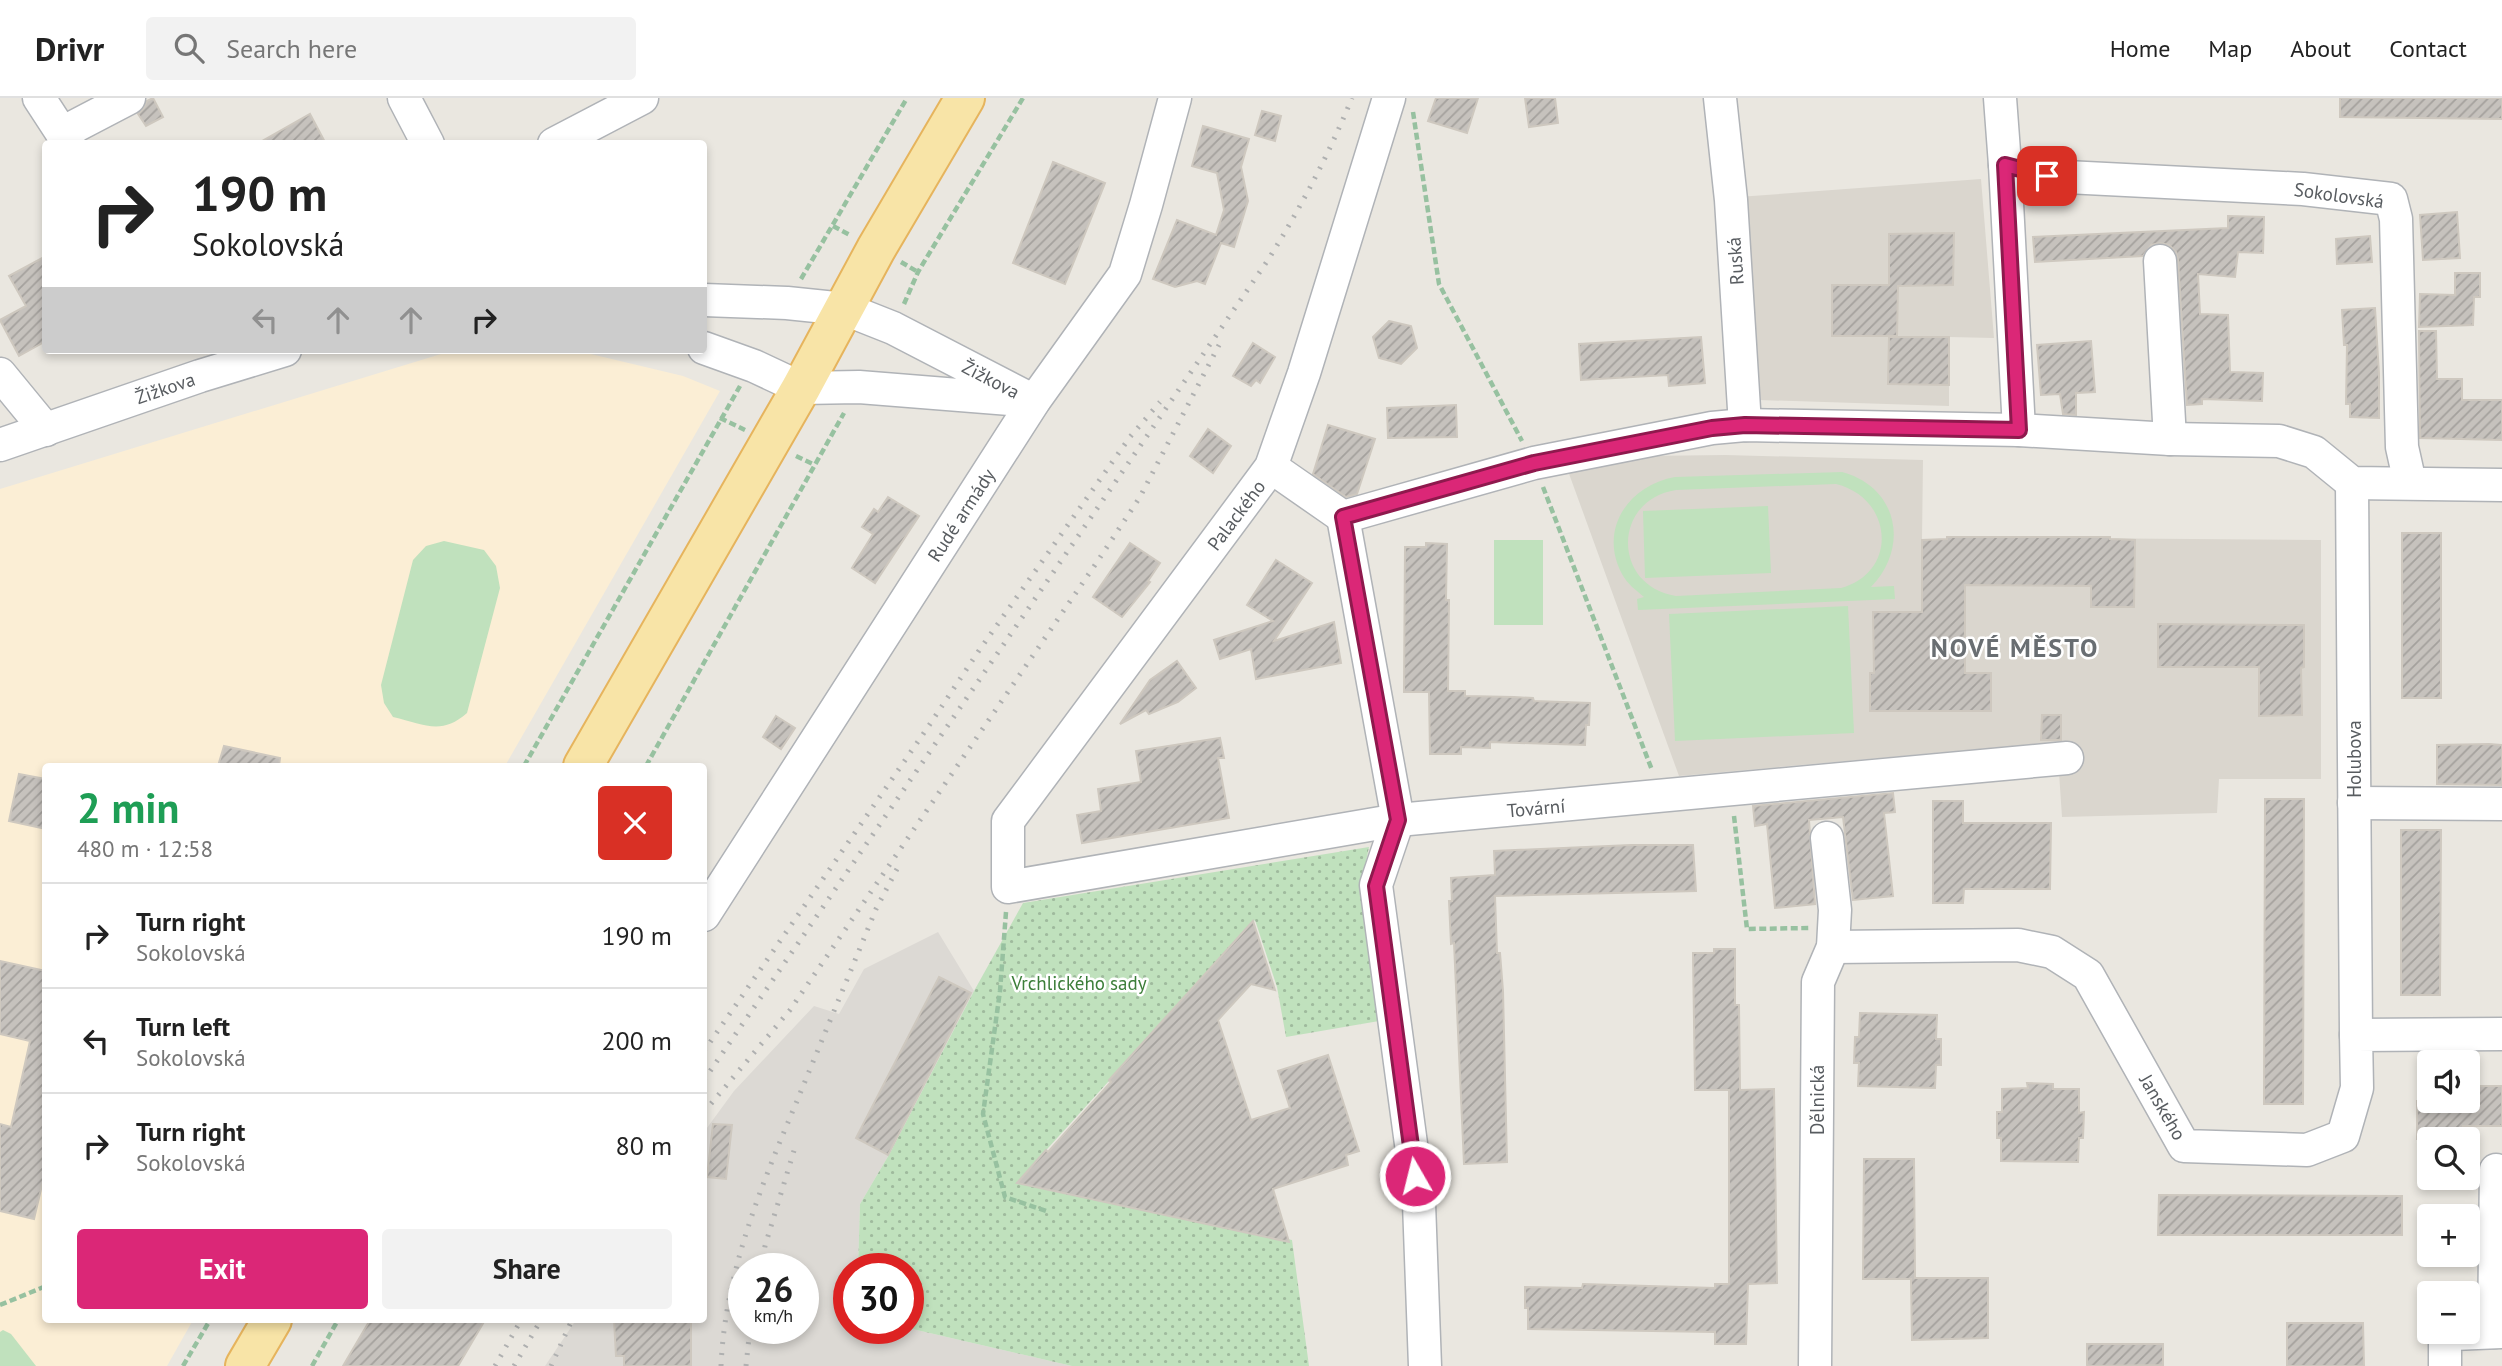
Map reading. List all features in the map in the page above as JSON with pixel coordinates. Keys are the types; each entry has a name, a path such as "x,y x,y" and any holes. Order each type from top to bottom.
{"main road":[{"path":"585,763 801,388 876,249 965,98"},
{"path":"245,1366 270,1323"}],"street":[{"path":"38,98 66,138 129,98"},
{"path":"404,98 426,140"},
{"path":"562,140 642,98"},
{"name":"Rudé armády","path":"707,910 1034,401 1125,274 1175,98"},
{"name":"Palackého","path":"1008,887 1009,821 1271,467 1304,373 1389,98"},
{"name":"Ruská","path":"1720,98 1731,200 1745,425"},
{"path":"2000,98 2019,430"},
{"name":"Sokolovská","path":"2005,165 2047,176 2303,188 2391,199 2396,219 2402,447 2410,484"},
{"path":"2160,261 2170,439"},
{"name":"Žižkova","path":"707,300 787,303 845,309 893,328 1034,401"},
{"name":"Žižkova","path":"707,349 754,366 801,388 859,387 1034,401"},
{"name":"Žižkova","path":"0,444 46,430 195,363 257,354"},
{"path":"0,374 46,430"},
{"path":"1343,517 1534,463 1712,428 1745,425 2019,430 2170,439 2279,441 2315,452 2352,483 2502,485"},
{"path":"1271,467 1343,517 1398,820 1376,886 1419,1203 1425,1366"},
{"name":"Holubova","path":"2352,483 2356,1035"},
{"name":"Tovární","path":"1008,887 1398,820 2067,758"},
{"path":"2354,803 2502,804"},
{"name":"Dělnická","path":"1815,1366 1818,982 1834,937 1835,910 1827,838"},
{"name":"Janského","path":"1834,937 2018,945 2052,952 2088,975 2184,1146 2307,1150 2343,1136 2357,1088 2356,1035"},
{"path":"2356,1035 2502,1034"},
{"path":"2445,1366 2445,1342 2454,1334 2498,1332 2496,1170"}],"path":[{"path":"787,303 907,98"},
{"path":"893,328 918,272 1023,98"},
{"path":"526,763 720,418 754,366"},
{"path":"648,763 859,387"},
{"path":"1731,790 1747,929 1834,937"},
{"path":"1008,887 1000,992 983,1114 1005,1197 1049,1212"},
{"path":"0,1305 42,1288"},
{"path":"183,1366 208,1323"},
{"path":"312,1366 336,1323"}],"shaded area":[{"path":"1981,179 1994,338 1949,337 1949,406 1759,400 1738,197"},
{"path":"441,354 591,354 683,376 720,391 507,763 42,763 42,1323 191,1323 167,1366 0,1366 0,489"},
{"path":"1725,455 1923,460 1922,540 1947,537 2321,540 2321,779 2219,779 2217,813 2062,817 2057,742 1679,776 1568,471 1645,456"},
{"path":"938,932 974,991 890,1153 860,1204 858,1253 833,1253 833,1344 924,1344 924,1332 1072,1366 545,1366 574,1323 707,1323 707,1128 734,1091 814,1006 839,1014 864,969"}],"green space":[{"path":"1842,472 1861,480 1876,491 1886,504 1894,537 1891,554 1871,587 1894,586 1895,599 1638,610 1637,599 1644,597 1622,574 1614,541 1616,526 1622,512 1644,489 1675,477","holes":["1836,484 1855,492 1869,504 1878,519 1882,535 1880,552 1873,567 1860,580 1841,588 1676,596 1655,589 1640,577 1631,561 1628,543 1631,525 1640,509 1655,497 1676,490"]},
{"path":"1768,506 1771,573 1645,578 1643,511"},
{"path":"1494,540 1543,540 1543,625 1494,625"},
{"path":"444,541 484,550 496,566 500,588 467,713 449,724 432,726 393,717 384,703 381,685 413,560 426,546"},
{"path":"1848,606 1854,733 1675,741 1669,614"},
{"name":"Vrchlického sady","path":"1369,847 1362,881 1379,1021 1286,1037 1277,987 1255,920 1019,1180 1292,1240 1309,1366 1072,1366 924,1332 924,1253 858,1253 860,1204 1023,903"},
{"path":"3,1330 11,1334 36,1366 0,1366 0,1332"}],"building":[{"path":"153,98 163,117 146,126 138,114 147,101"},
{"path":"1436,98 1478,98 1467,133 1428,121"},
{"path":"1525,98 1555,98 1558,123 1529,127"},
{"path":"2340,98 2502,98 2502,119 2340,117"},
{"path":"1262,111 1281,116 1275,141 1255,135"},
{"path":"310,114 324,140 264,140"},
{"path":"1203,126 1249,139 1241,167 1248,201 1234,247 1221,243 1205,284 1197,281 1175,287 1153,279 1177,220 1216,235 1224,210 1217,173 1192,166"},
{"path":"1053,162 1105,183 1065,284 1013,263"},
{"path":"2457,212 2460,258 2423,260 2420,215"},
{"path":"2228,216 2264,217 2263,253 2238,252 2235,277 2198,274 2200,314 2228,315 2230,372 2263,373 2262,401 2202,399 2202,404 2187,405 2178,260 2176,252 2169,245 2151,245 2143,256 2035,262 2033,237 2228,228"},
{"path":"1954,233 1953,285 1898,286 1897,336 1832,336 1832,285 1889,285 1889,234"},
{"path":"2370,236 2372,262 2337,264 2336,239"},
{"path":"42,258 42,343 19,356 0,320 26,306 9,276"},
{"path":"2455,273 2480,273 2480,297 2474,297 2473,325 2419,327 2420,294 2455,295"},
{"path":"2375,308 2379,418 2350,417 2350,404 2346,404 2347,345 2344,345 2342,310"},
{"path":"1389,321 1411,326 1417,348 1401,364 1379,358 1373,337"},
{"path":"2419,331 2436,331 2437,379 2462,379 2462,400 2502,400 2502,440 2420,438"},
{"path":"1701,337 1705,383 1669,386 1668,375 1581,380 1579,344"},
{"path":"1889,337 1949,337 1949,385 1888,384"},
{"path":"2091,341 2095,392 2076,393 2076,415 2063,414 2060,394 2041,395 2037,345"},
{"path":"1253,343 1275,357 1260,383 1256,380 1251,386 1233,376"},
{"path":"1456,405 1457,437 1388,438 1387,408"},
{"path":"1328,425 1375,439 1357,494 1346,497 1313,474"},
{"path":"1208,429 1231,446 1213,473 1190,456"},
{"path":"888,497 919,516 875,583 852,568 873,534 862,527 874,509 878,512"},
{"path":"2402,533 2441,533 2441,698 2402,698"},
{"path":"1947,537 2110,537 2135,540 2134,607 2091,607 2091,586 1965,585 1965,673 1991,673 1991,711 1870,711 1870,673 1874,673 1873,612 1922,612 1922,540"},
{"path":"1130,543 1160,563 1148,581 1150,582 1122,617 1093,597"},
{"path":"1426,543 1447,544 1448,691 1465,691 1465,696 1590,703 1585,745 1490,742 1490,748 1461,747 1461,754 1430,754 1429,692 1404,692 1405,547 1426,547"},
{"path":"1276,560 1312,583 1274,641 1334,622 1341,663 1256,679 1251,649 1220,659 1214,640 1273,621 1247,605"},
{"path":"2158,624 2304,625 2302,715 2259,716 2259,667 2158,667"},
{"path":"1177,661 1196,688 1178,702 1149,714 1146,710 1120,724 1150,680"},
{"path":"2042,715 2061,715 2061,740 2041,740"},
{"path":"776,716 795,728 781,749 763,737"},
{"path":"1220,738 1224,758 1218,758 1229,818 1082,843 1077,815 1101,811 1098,789 1141,782 1136,751"},
{"path":"2437,745 2502,745 2502,785 2437,784"},
{"path":"224,746 280,758 279,763 219,763"},
{"path":"19,774 42,778 42,828 9,821"},
{"path":"1893,793 1895,812 1884,813 1893,896 1853,900 1843,817 1809,820 1815,904 1775,908 1767,824 1755,826 1753,806"},
{"path":"2265,799 2304,799 2303,1104 2264,1104"},
{"path":"1933,801 1963,801 1963,823 2051,823 2050,889 1964,889 1963,903 1933,903"},
{"path":"2401,830 2441,830 2440,995 2401,995"},
{"path":"1693,845 1696,891 1495,896 1497,953 1500,953 1503,991 1507,1162 1464,1164 1454,943 1451,944 1449,901 1452,901 1451,878 1495,875 1494,851"},
{"path":"1253,921 1275,990 1251,984 1218,1020 1251,1120 1290,1108 1278,1071 1328,1055 1359,1151 1346,1155 1348,1165 1273,1189 1289,1242 1017,1183 1046,1150 1048,1152 1111,1082 1109,1080"},
{"path":"1714,949 1735,949 1740,1090 1774,1089 1777,1283 1748,1284 1746,1344 1715,1344 1715,1332 1528,1329 1525,1287 1582,1288 1583,1284 1715,1288 1715,1284 1729,1284 1729,1090 1695,1090 1693,953 1714,953"},
{"path":"0,961 42,970 42,1185 34,1219 0,1211 0,1124 11,1127 30,1041 0,1034"},
{"path":"939,977 971,993 888,1155 856,1138"},
{"path":"1860,1013 1937,1015 1936,1039 1941,1039 1941,1065 1936,1065 1935,1088 1858,1086 1859,1063 1854,1063 1855,1037 1859,1037"},
{"path":"2027,1083 2053,1084 2053,1089 2079,1089 2079,1113 2084,1112 2083,1138 2079,1138 2078,1162 2001,1161 2001,1138 1997,1138 1997,1112 2002,1112 2002,1089 2028,1088"},
{"path":"2480,1086 2502,1086 2502,1126 2417,1127 2417,1113 2480,1113"},
{"path":"713,1124 732,1125 726,1179 707,1177"},
{"path":"1864,1159 1914,1159 1915,1278 1988,1278 1988,1338 1912,1340 1911,1279 1863,1279"},
{"path":"2159,1195 2402,1196 2402,1235 2158,1235"},
{"path":"368,1323 483,1323 458,1366 343,1366"},
{"path":"614,1323 691,1323 691,1366 624,1366 624,1356 616,1356"},
{"path":"2287,1323 2363,1323 2364,1366 2287,1366"},
{"path":"2087,1344 2163,1344 2163,1365 2090,1366 2087,1365"}],"railway":[{"path":"707,1076 1268,260 1313,181 1352,98"},
{"path":"707,1108 790,1010 1097,562 1140,497 1219,345"},
{"path":"707,1047 978,652 1130,437 1160,402"},
{"path":"721,1366 724,1331 737,1264 758,1198 876,909 898,867"},
{"path":"764,1253 796,1144"},
{"path":"495,1366 519,1323"},
{"path":"514,1366 539,1323"},
{"path":"551,1366 571,1323"},
{"path":"746,1366 748,1344"}],"district":[{"name":"NOVÉ MĚSTO","path":"2015,647"}],"route":[{"path":"1415,1176 1376,886 1398,820 1343,517 1534,463 1712,428 1745,425 2019,430 2005,165 2047,176"}]}
